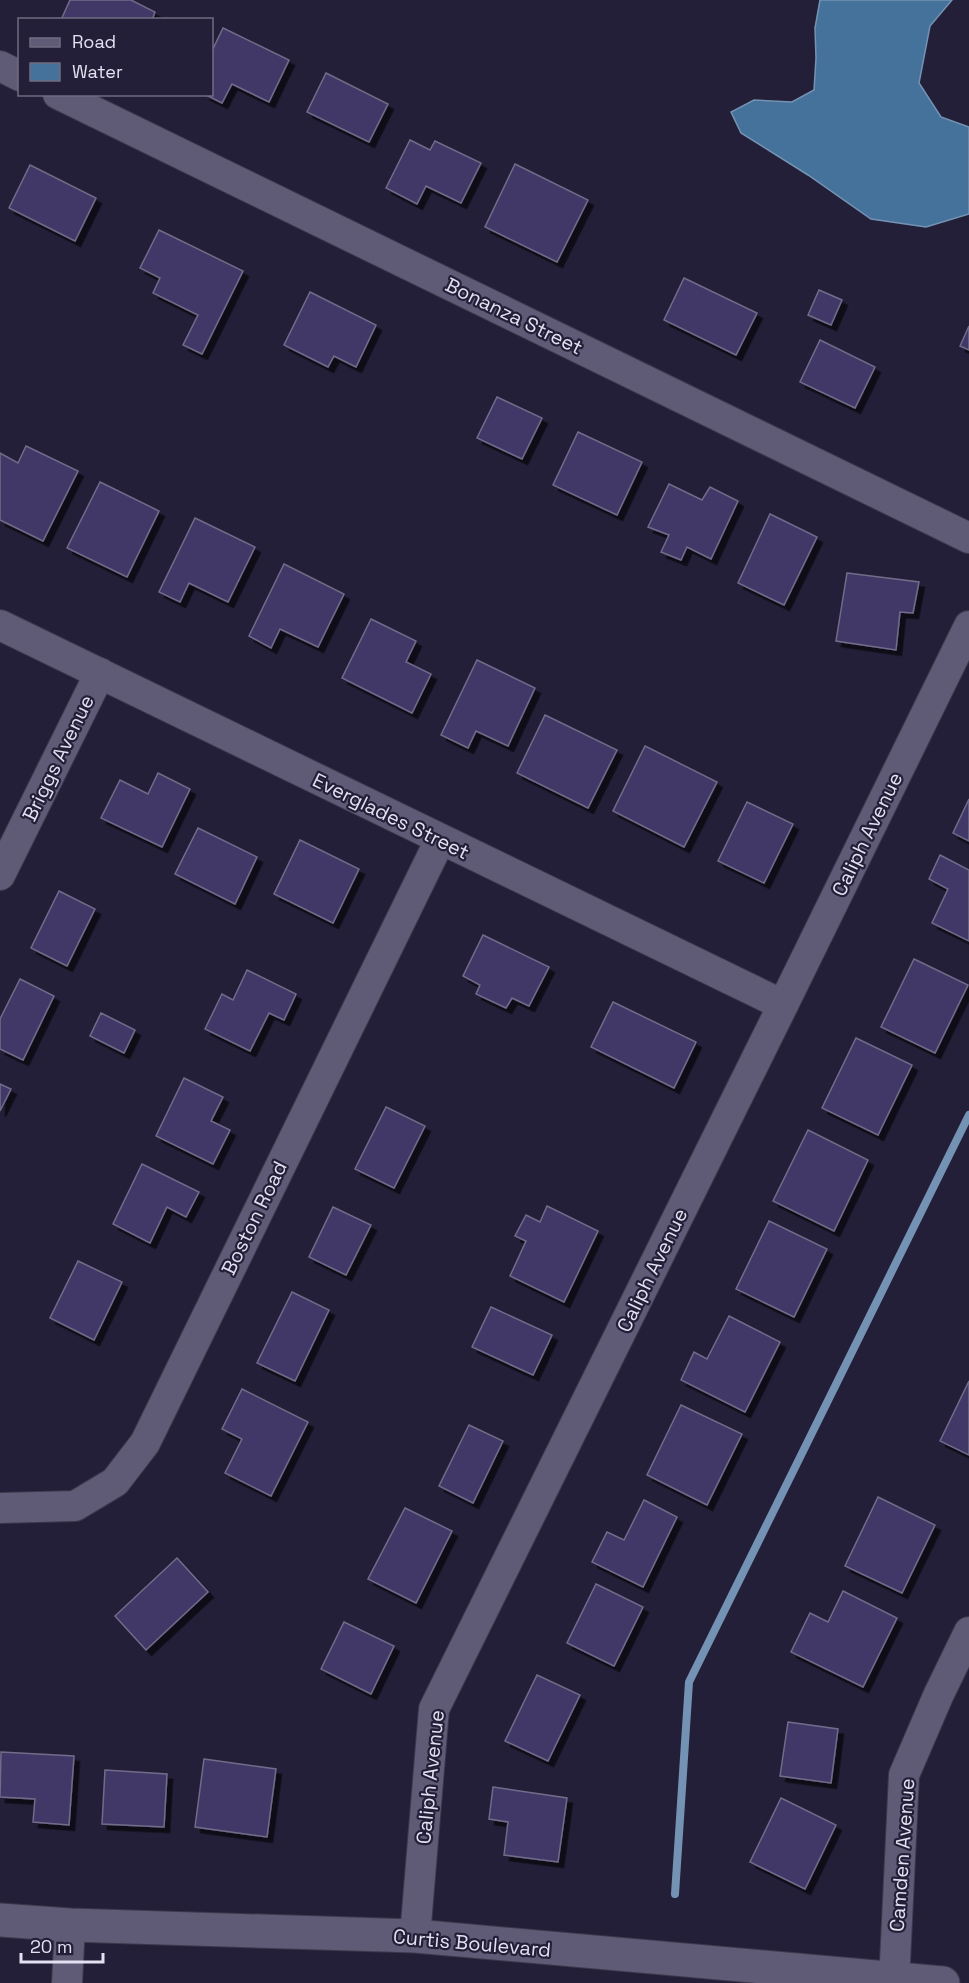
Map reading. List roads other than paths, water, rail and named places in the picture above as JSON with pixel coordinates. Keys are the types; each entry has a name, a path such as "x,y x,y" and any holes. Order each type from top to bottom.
{"street":[{"path":"0,66 18,75"},
{"name":"Bonanza Street","path":"62,96 969,538"},
{"name":"Everglades Street","path":"0,625 783,1005"},
{"name":"Caliph Avenue","path":"415,1936 434,1709 969,626"},
{"name":"Briggs Avenue","path":"0,875 100,673"},
{"name":"Boston Road","path":"0,1508 75,1506 115,1482 144,1443 440,840"},
{"name":"Camden Avenue","path":"894,1981 904,1775 969,1632"},
{"name":"Curtis Boulevard","path":"0,1920 70,1925 415,1936 894,1981 943,1983"},
{"path":"67,1983 70,1925"}],"water":[{"path":"820,0 952,0 930,26 919,83 941,117 969,127 969,214 926,227 871,219 808,175 741,133 731,112 754,100 792,102 814,90 815,28"}],"waterway":[{"path":"675,1894 689,1682 969,1115"}]}
